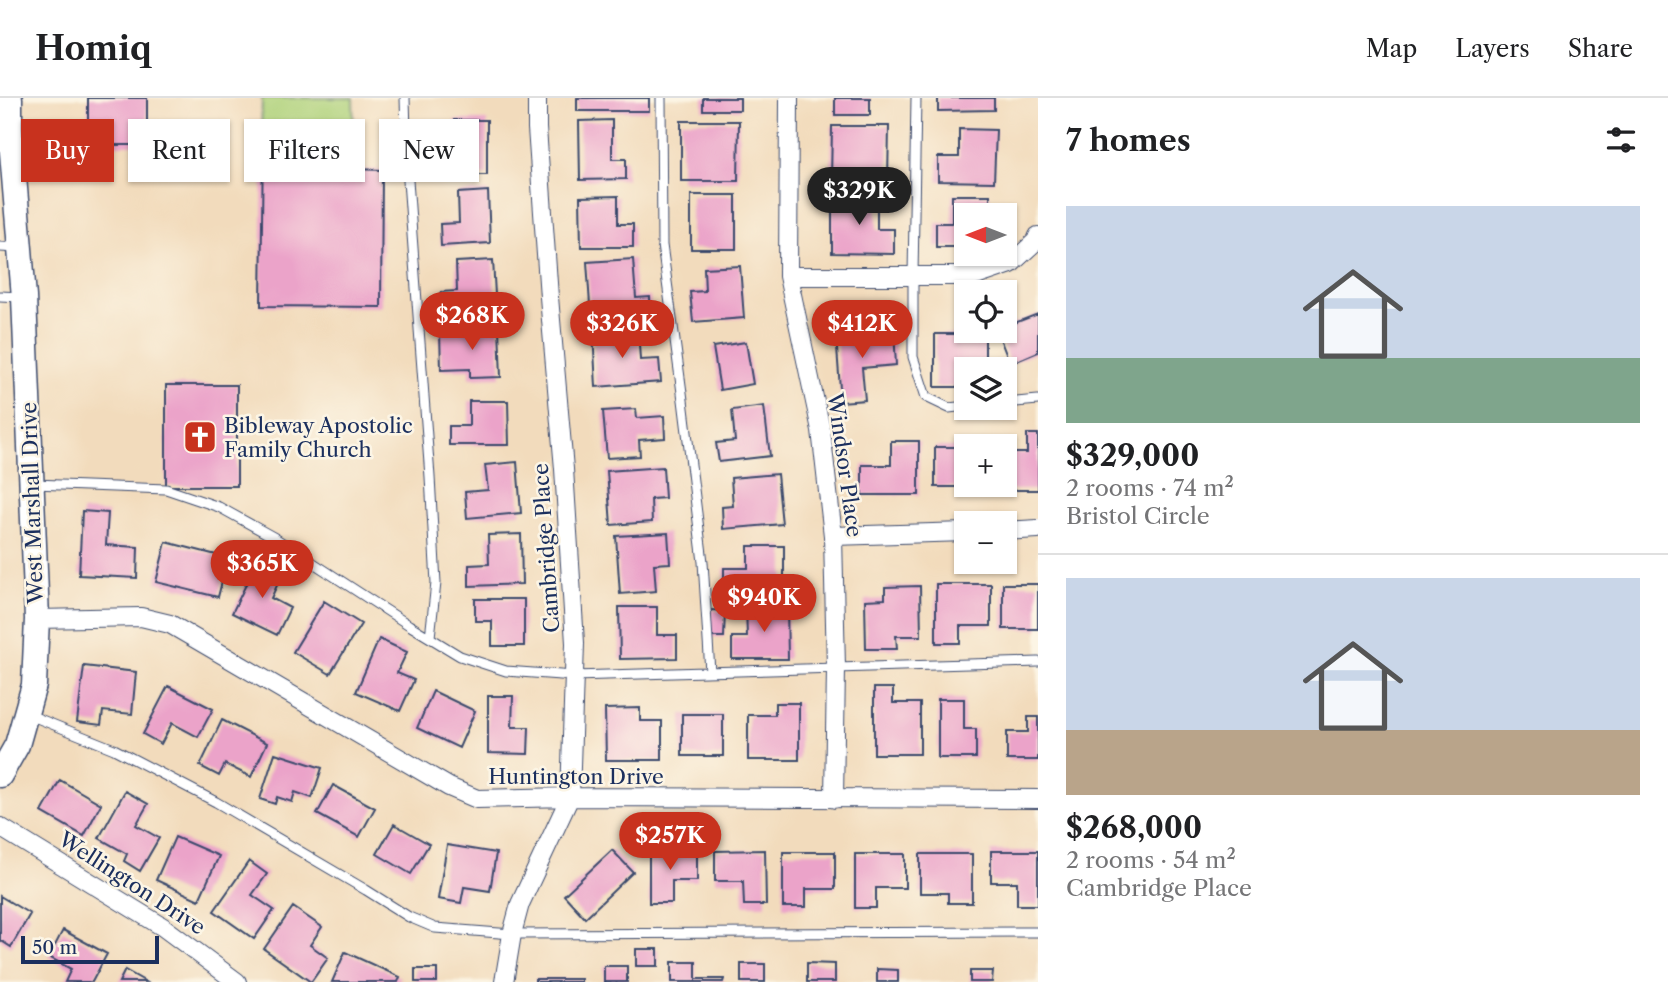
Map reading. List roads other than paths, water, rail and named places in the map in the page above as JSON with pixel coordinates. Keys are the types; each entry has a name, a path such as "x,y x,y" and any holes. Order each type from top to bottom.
{"main road":[{"name":"West Marshall Drive","path":"0,775 17,745 34,685 37,619 31,484 12,296 5,128 10,98"}],"street":[{"name":"Cambridge Place","path":"504,982 520,904 570,797 575,676 567,509 548,284 537,98"},
{"name":"Windsor Place","path":"789,98 788,276 821,430 833,536 834,799"},
{"path":"788,276 976,276 1011,264 1038,236"},
{"path":"1017,531 1038,530"},
{"path":"833,536 954,532"},
{"name":"Huntington Drive","path":"37,619 141,617 170,624 449,787 477,799 1038,799"},
{"name":"Wellington Drive","path":"0,827 163,927 237,982"}],"lane":[{"path":"405,98 407,167 436,583 430,637"},
{"path":"661,98 662,245 703,562 710,672"},
{"path":"916,98 913,358 926,397 949,408 954,407"},
{"path":"1017,402 1038,400"},
{"path":"31,484 166,489 219,507 275,538 460,656 506,671 575,676 1038,662"},
{"path":"26,713 114,749 216,802 409,918 435,928 512,934 1038,932"}],"place":[{"name":"Bibleway Apostolic Family Church","path":"200,437"}]}
